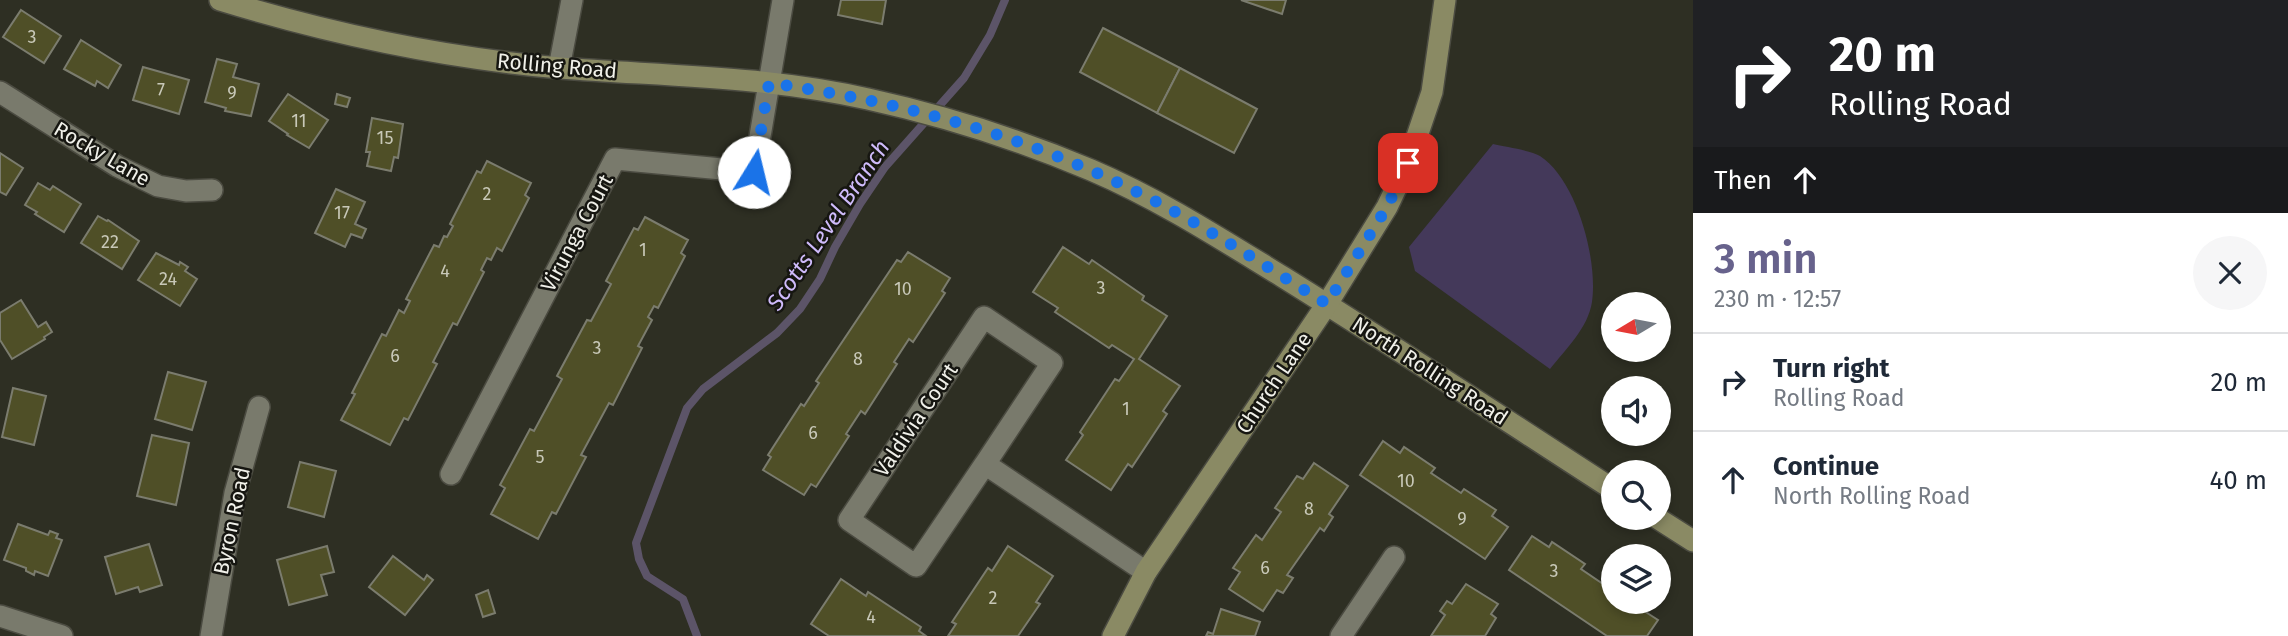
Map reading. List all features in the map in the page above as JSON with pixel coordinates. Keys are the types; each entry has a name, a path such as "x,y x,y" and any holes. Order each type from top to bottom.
{"street":[{"name":"Rolling Road","path":"220,0 307,25 398,46 559,68 769,83 863,97 899,106"},
{"path":"559,68 572,0"},
{"path":"769,83 783,0"},
{"name":"Church Lane","path":"1112,636 1146,572 1327,304 1387,207 1408,163 1432,92 1445,0"},
{"name":"Virunga Court","path":"451,474 615,159 754,172 769,83"},
{"name":"Rocky Lane","path":"0,92 117,166 158,187 187,191 212,190"},
{"name":"North Rolling Road","path":"899,106 1038,149 1094,171 1150,198 1327,304 1601,482"},
{"name":"Valdivia Court","path":"984,317 1052,363 985,464 916,566 849,520 984,317"},
{"name":"Byron Road","path":"211,636 235,493 258,407"},
{"path":"985,464 1146,572"},
{"path":"1671,527 1693,541"},
{"path":"1340,636 1394,558"},
{"path":"0,616 62,636"}],"shaded area":[{"path":"1493,144 1536,154 1553,167 1574,202 1588,244 1593,285 1590,312 1576,338 1550,369 1415,271 1409,247"}],"building":[{"path":"841,0 886,0 882,24 838,15"},
{"path":"1241,0 1286,0 1282,14"},
{"path":"21,10 61,36 44,63 3,37"},
{"path":"1103,28 1180,68 1157,113 1080,72"},
{"path":"81,40 121,65 108,88 97,81 95,86 64,69"},
{"path":"217,59 237,64 233,77 259,84 251,116 225,111 226,108 205,102"},
{"path":"143,67 189,80 179,114 133,100"},
{"path":"1180,68 1257,109 1234,153 1157,113"},
{"path":"288,94 328,120 309,148 269,121"},
{"path":"337,94 350,98 347,107 335,104"},
{"path":"372,118 403,124 398,158 394,157 391,171 367,166 370,152 366,152"},
{"path":"0,153 23,168 6,195 0,192"},
{"path":"487,161 531,183 525,195 529,198 502,251 497,248 491,260 487,258 481,270 484,272 457,325 453,323 433,362 437,364 408,420 404,418 390,445 341,420 382,334 386,336 399,310 404,313 410,301 406,299 434,245 439,247 444,236 447,237 453,226 450,224 477,171 481,173"},
{"path":"38,183 50,190 53,186 81,204 64,232 25,205"},
{"path":"336,189 365,202 355,224 366,229 362,238 351,234 345,247 315,233"},
{"path":"98,216 139,241 122,269 81,243"},
{"path":"645,217 688,240 681,253 685,256 658,308 654,306 648,317 652,320 638,346 642,348 613,405 609,403 581,455 586,457 556,514 552,512 538,539 491,514 505,488 500,485 530,429 534,431 562,379 557,376 587,320 591,321 611,284 606,281 634,228 638,230"},
{"path":"1063,247 1089,264 1092,260 1144,296 1142,300 1167,316 1139,359 1180,386 1163,411 1167,414 1132,467 1128,464 1111,490 1066,460 1083,435 1080,432 1115,379 1119,381 1134,359 1112,345 1109,348 1055,312 1058,308 1033,292"},
{"path":"908,252 950,278 942,291 945,293 913,342 909,339 894,362 897,364 865,414 861,411 846,434 849,436 816,487 811,484 804,495 763,470 771,457 768,455 801,404 804,406 819,383 816,381 897,260 901,262"},
{"path":"156,253 188,267 185,271 197,279 180,306 138,280"},
{"path":"21,300 38,327 46,322 52,332 12,359 0,340 0,313"},
{"path":"168,372 206,382 192,430 155,419"},
{"path":"13,388 46,396 34,445 2,437"},
{"path":"152,435 189,443 176,505 137,496"},
{"path":"1383,441 1400,453 1404,447 1435,468 1431,473 1461,493 1464,489 1496,510 1492,516 1508,527 1485,559 1360,475"},
{"path":"300,462 336,471 324,517 288,507"},
{"path":"1314,463 1348,486 1329,514 1333,517 1324,531 1320,528 1287,575 1293,578 1283,593 1277,590 1263,611 1229,589 1240,572 1233,568 1256,535 1262,540 1281,512 1275,508 1297,476 1303,479"},
{"path":"18,524 48,535 50,531 58,534 56,538 62,540 48,576 35,571 34,575 26,571 26,568 4,560"},
{"path":"1532,536 1549,547 1552,542 1585,564 1581,569 1601,583 1601,614 1649,614 1658,620 1647,636 1607,636 1509,570"},
{"path":"149,544 162,585 140,592 138,587 116,594 105,557"},
{"path":"327,546 334,572 321,575 327,595 289,605 277,560"},
{"path":"1008,546 1053,576 1036,602 1040,604 1018,636 948,636 956,624 952,622 988,568 992,571"},
{"path":"393,556 424,580 427,575 433,580 405,615 369,587"},
{"path":"841,579 866,596 868,592 921,627 919,631 926,636 829,636 811,624"},
{"path":"1466,584 1498,604 1491,614 1496,618 1485,636 1431,636 1445,615 1440,611 1447,601 1452,604"},
{"path":"488,590 495,613 483,617 476,595"},
{"path":"1221,609 1260,622 1255,636 1206,636 1208,632 1213,634"}],"waterway":[{"name":"Scotts Level Branch","path":"697,636 683,599 647,576 639,559 636,543 687,408 703,389 777,333 800,309 820,279 860,204 885,167 964,78 990,35 1005,0"}],"route":[{"path":"754,172 769,83 863,97 990,132 1094,171 1150,198 1327,304 1387,207 1408,163"}]}
